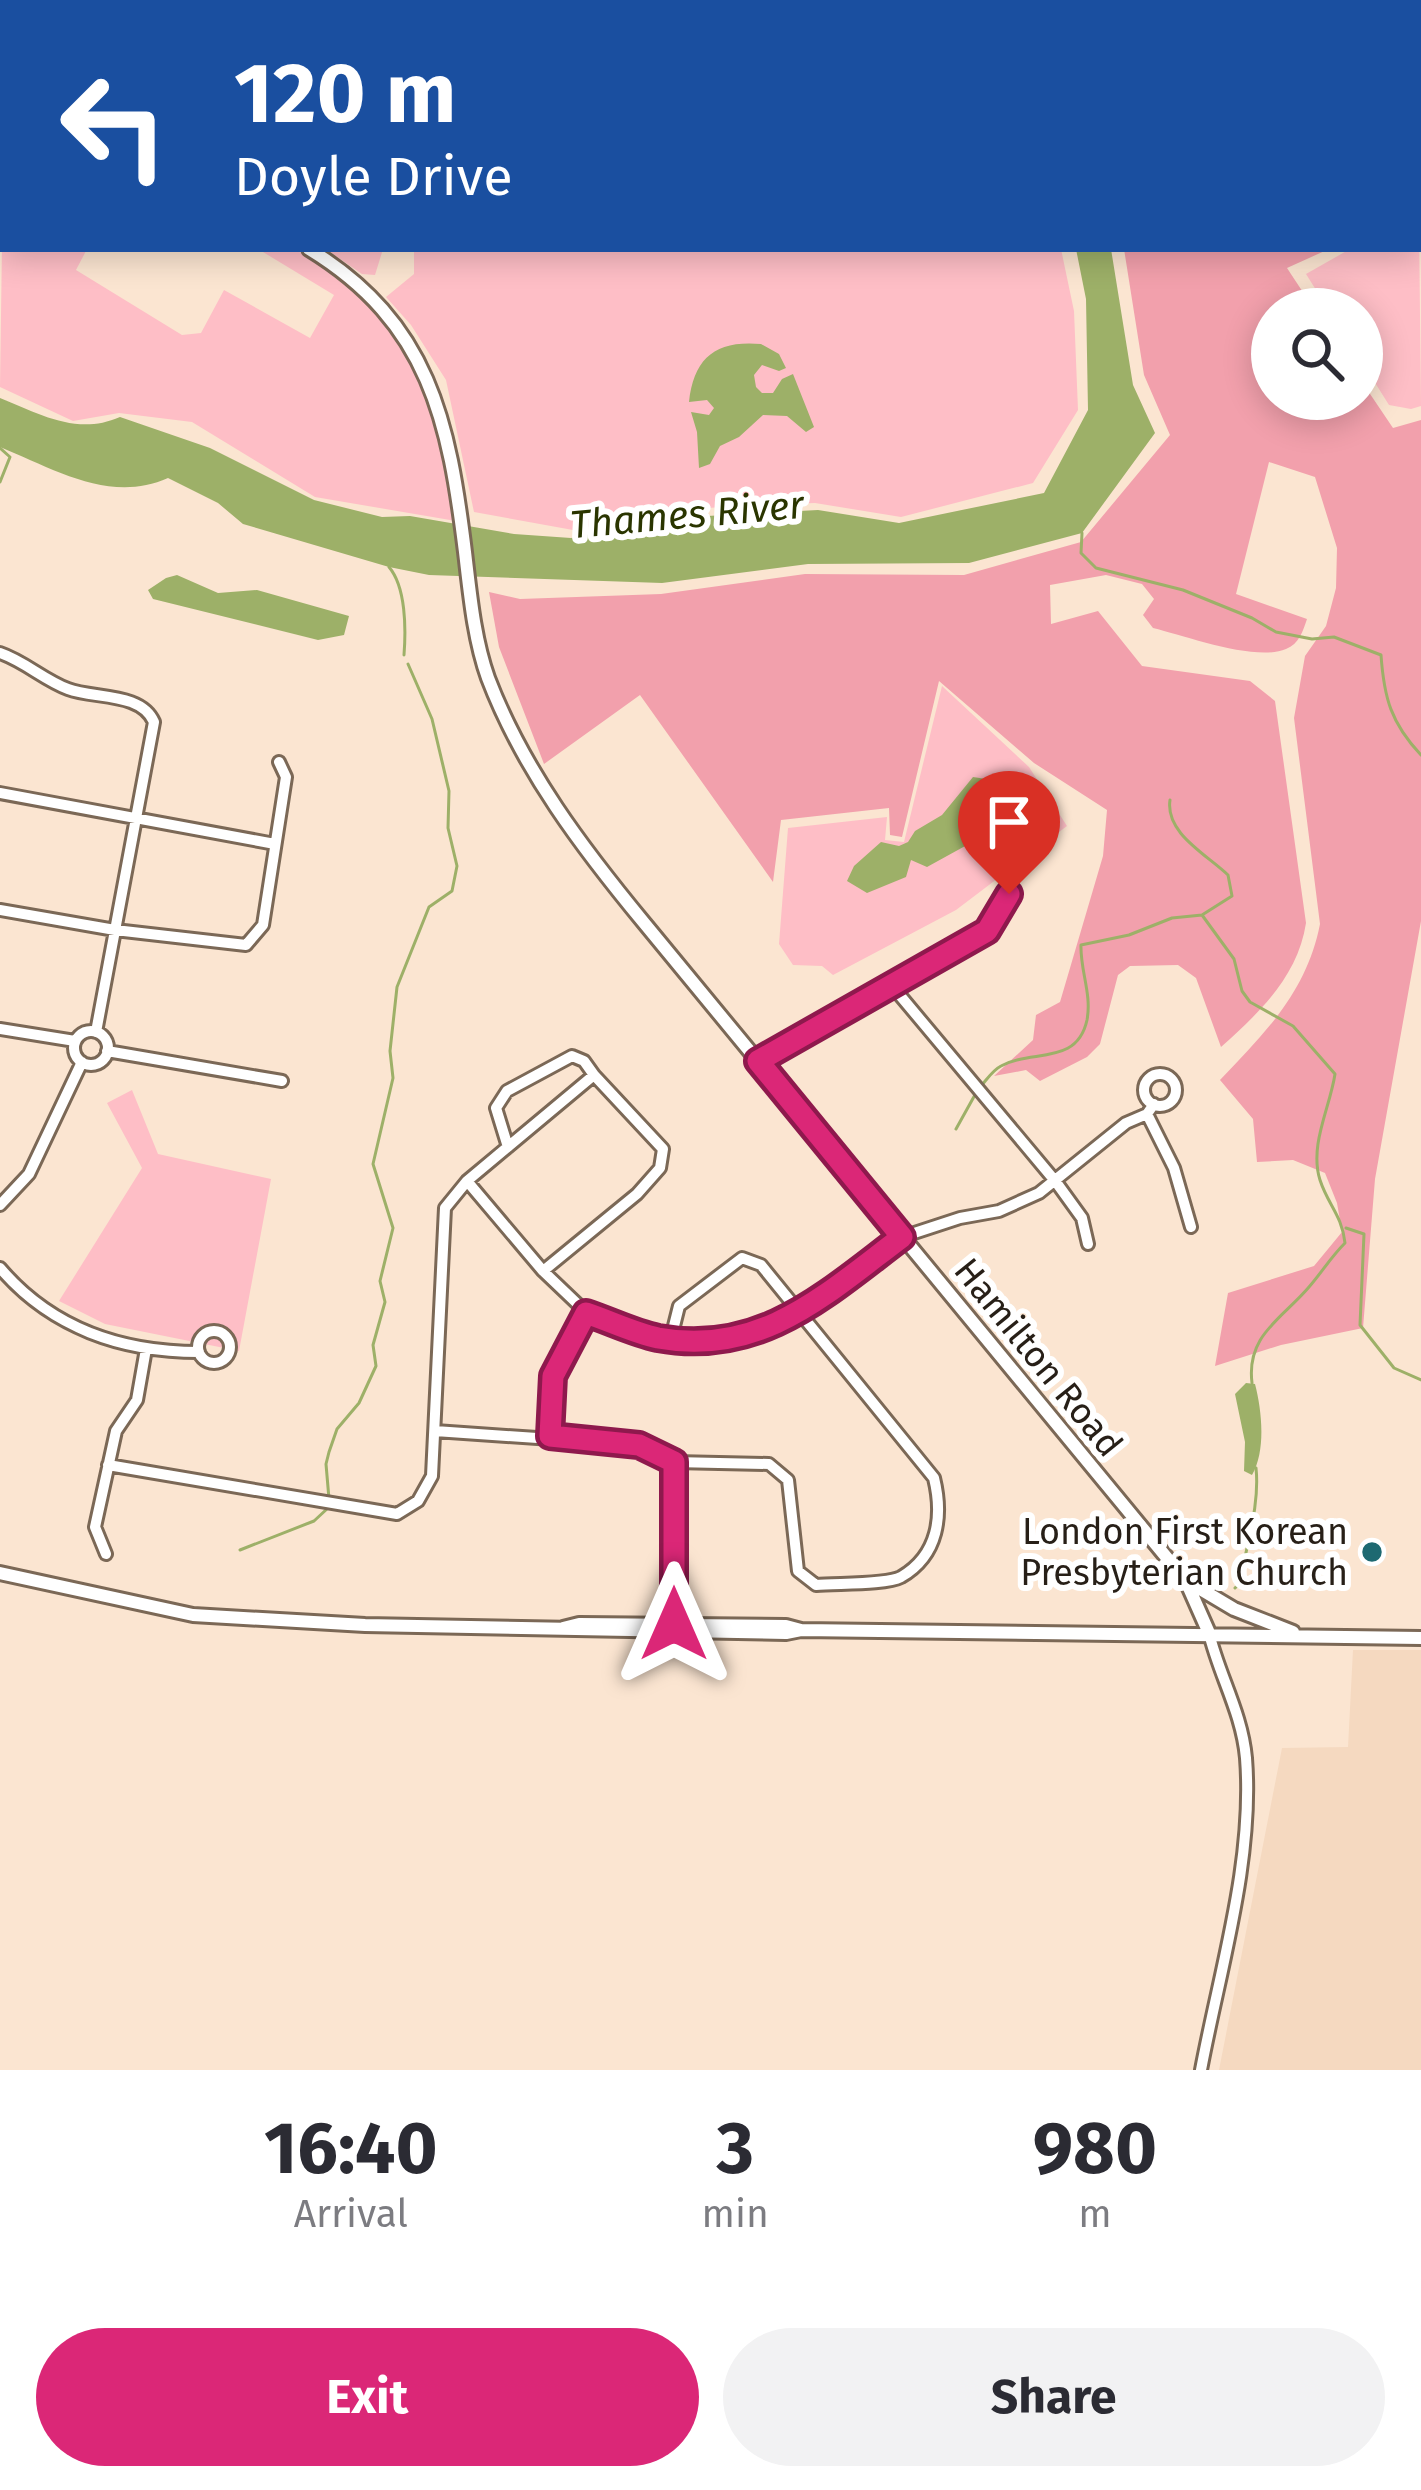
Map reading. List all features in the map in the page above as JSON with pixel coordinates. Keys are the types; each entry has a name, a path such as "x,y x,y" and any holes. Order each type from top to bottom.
{"main road":[{"name":"Hamilton Road","path":"313,252 359,285 406,338 436,398 458,494 470,590 488,678 558,814 1186,1581 1209,1633"},
{"path":"0,1573 193,1616 364,1625 1421,1638"},
{"path":"1186,1581 1234,1609 1300,1636"},
{"path":"563,1628 674,1624 801,1630"}],"street":[{"path":"0,653 65,689 139,705 154,722 96,1032"},
{"path":"0,910 115,930 246,945 263,926 286,777 279,762"},
{"path":"0,793 275,844"},
{"path":"758,1061 987,931 1009,894"},
{"path":"893,987 1056,1182 1082,1218 1088,1244"},
{"path":"0,1029 75,1041"},
{"path":"96,1032 106,1041 107,1051 95,1064 82,1062 75,1055 75,1041 82,1034 96,1032"},
{"path":"107,1051 282,1081"},
{"path":"508,1147 496,1108 507,1091 572,1056 584,1061 663,1149 660,1168 637,1194 543,1271"},
{"path":"0,1205 29,1174 82,1062"},
{"path":"108,1465 397,1514 418,1501 432,1476 446,1208 467,1181 594,1075"},
{"path":"467,1181 543,1271 586,1313 658,1338 748,1337 798,1314 902,1237 999,1211 1056,1182 1126,1123 1151,1109 1191,1227"},
{"path":"435,1431 639,1445 674,1462 769,1464 788,1480 798,1571 816,1585 899,1578 929,1550 942,1510 934,1478 761,1265 742,1258 679,1306 671,1338"},
{"path":"0,1268 37,1304 84,1332 146,1349 199,1352"},
{"path":"550,1436 553,1376 586,1313"},
{"path":"106,1554 94,1527 116,1431 137,1400 146,1349"},
{"path":"674,1462 674,1624"},
{"path":"1201,2070 1246,1839 1246,1756 1237,1713 1209,1633"}],"shaded area":[{"path":"2,252 85,252 76,270 182,335 201,333 224,290 310,338 334,295 263,252 299,252 354,291 401,343 431,400 456,521 315,497 192,422 119,413 73,421 0,387"},
{"path":"330,252 382,252 375,275 362,274"},
{"path":"414,252 1062,252 1074,311 1078,410 1033,483 901,517 815,503 737,506 664,511 573,530 474,512 446,380 411,325 386,297 414,274"},
{"path":"1077,252 1111,252 1133,385 1155,433 1082,533 969,563 808,564 662,583 429,575 243,524 218,503 168,478 125,487 82,481 0,447 0,398 74,424 120,417 210,448 314,500 382,517 410,516 514,534 571,538 669,518 818,510 899,523 1044,493 1088,410 1086,299"},
{"path":"1124,252 1322,252 1287,268 1300,288 1251,288 1251,420 1383,420 1383,413 1393,428 1421,420 1421,921 1375,1179 1363,1328 1281,1345 1215,1366 1228,1293 1314,1266 1342,1232 1325,1173 1293,1160 1257,1162 1253,1119 1220,1080 1295,990 1320,924 1294,718 1305,656 1326,626 1336,588 1337,548 1315,477 1269,462 1236,594 1307,619 1297,640 1286,649 1239,650 1153,628 1143,615 1154,599 1142,584 1106,575 1050,585 1051,624 1098,611 1142,666 1250,681 1275,701 1306,923 1286,976 1221,1047 1196,978 1178,965 1130,966 1118,975 1100,1044 1087,1057 1040,1081 1026,1070 994,1076 1033,1040 1036,1015 1060,1002 1103,856 1107,810 1034,763 939,681 902,837 890,835 889,808 781,820 773,882 640,695 544,764 499,647 489,592 520,599 661,594 805,574 964,575 1081,542 1170,435 1144,375"},
{"path":"1345,252 1419,252 1421,406 1389,405 1383,395 1383,288 1315,288 1306,274"},
{"path":"761,344 779,354 786,368 779,371 762,365 754,375 756,387 762,393 773,393 782,379 793,374 814,427 806,432 787,416 763,415 739,437 720,446 710,464 699,468 691,412 709,415 714,408 707,400 689,402 696,374 719,349"},
{"path":"177,575 218,593 257,590 349,616 344,635 318,640 153,599 148,590"},
{"path":"942,686 1029,767 1067,826 956,910 833,975 822,966 793,965 779,944 788,828 887,817 885,840 904,842"},
{"path":"973,777 986,779 1014,803 1016,818 927,867 911,860 906,877 867,893 847,881 854,866 881,842 899,846 942,815"},
{"path":"132,1090 158,1154 271,1179 239,1351 105,1324 59,1301 142,1168 107,1103"},
{"path":"1246,1383 1255,1384 1261,1418 1261,1443 1252,1475 1244,1471 1245,1442 1235,1394"},
{"path":"1353,1650 1421,1650 1421,2070 1219,2070 1282,1748 1348,1747"}],"waterway":[{"path":"0,448 10,457 0,482"},
{"path":"1082,533 1081,553 1096,568 1183,590 1276,632 1312,639 1334,637 1381,655 1391,709 1421,755"},
{"path":"389,567 402,597 404,655"},
{"path":"329,1499 329,1452 337,1429 359,1403 376,1366 373,1345 385,1302 380,1281 393,1228 373,1164 393,1078 390,1051 397,987 429,907 452,891 457,866 448,828 449,791 432,719 408,664"},
{"path":"981,1086 1001,1066 1064,1050 1082,1034 1088,1010 1081,945 1129,935 1172,918 1202,915 1232,896 1228,875 1180,833 1170,800"},
{"path":"1202,915 1234,959 1242,991 1250,1002 1293,1026 1335,1074 1317,1167 1345,1243 1260,1340 1252,1383"},
{"path":"956,1129 976,1093"},
{"path":"1346,1228 1364,1234 1360,1325 1394,1368 1421,1380"},
{"path":"1235,1588 1240,1583 1254,1511 1256,1468"},
{"path":"240,1550 314,1521 328,1508"}],"place":[{"name":"London First Korean Presbyterian Church","path":"1372,1552"}],"route":[{"path":"674,1624 674,1462 639,1445 550,1436 553,1376 586,1313 658,1338 748,1337 798,1314 902,1237 758,1061 987,931 1009,894"}],"water label":[{"name":"Thames River","path":"687,514"}]}
